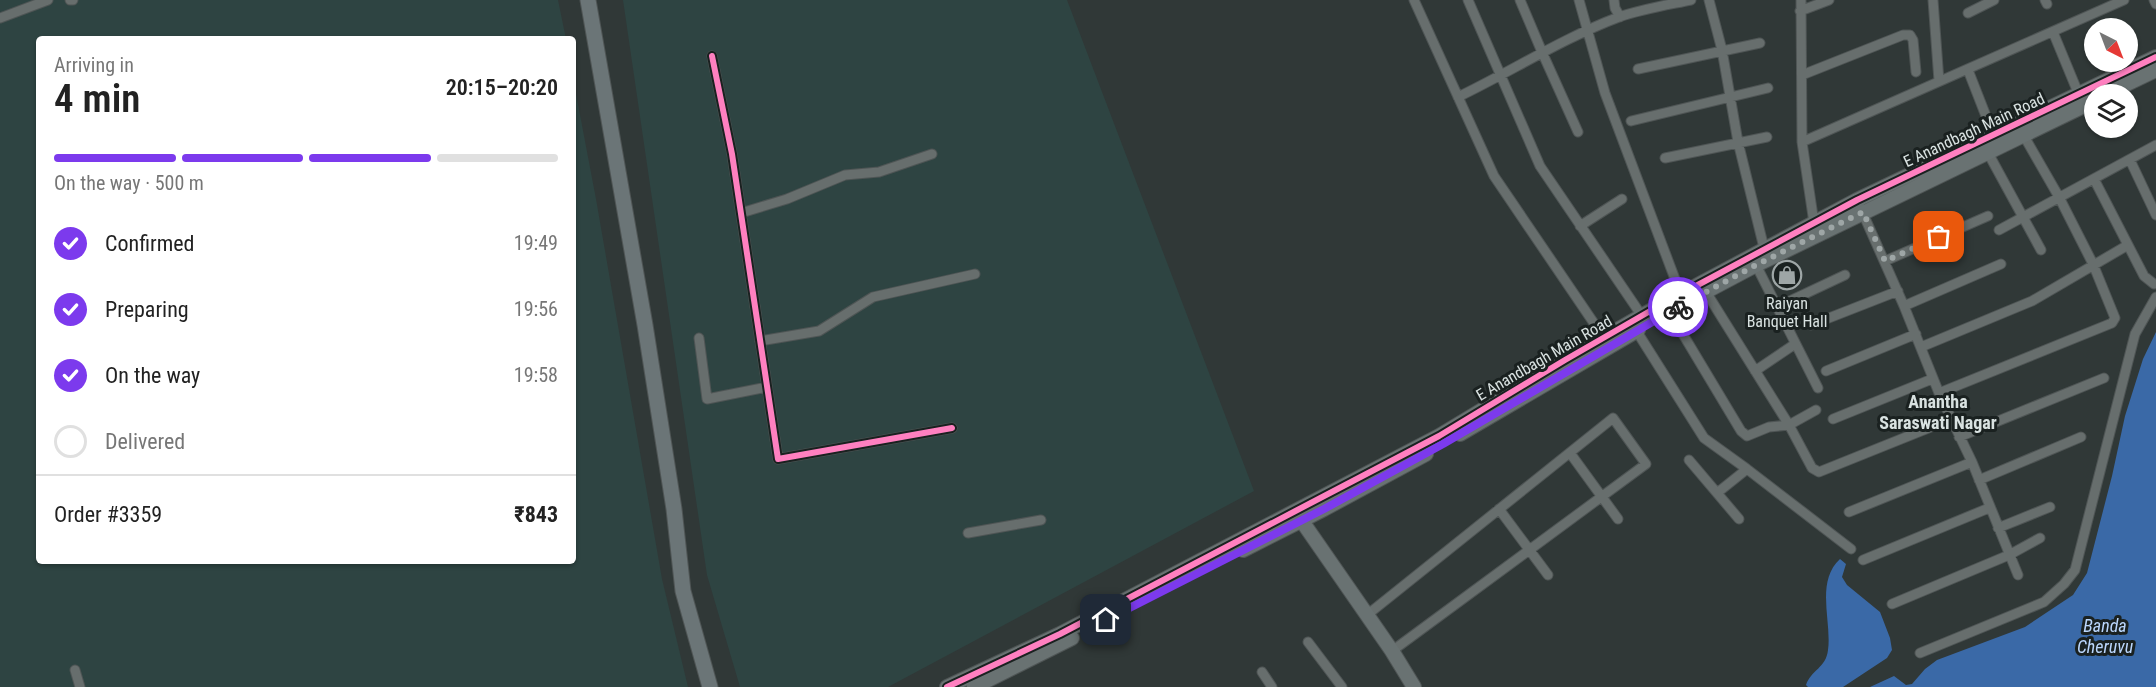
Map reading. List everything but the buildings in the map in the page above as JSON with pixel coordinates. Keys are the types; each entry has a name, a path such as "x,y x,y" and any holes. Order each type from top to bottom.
{"main road":[{"path":"578,0 618,195 674,509 683,591 710,687"},
{"path":"588,0 653,423 673,593 700,687"}],"street":[{"path":"0,18 48,0"},
{"path":"1414,0 1494,176 1604,338"},
{"path":"1468,0 1540,166 1580,226 1704,438 1851,549"},
{"path":"1520,0 1578,132"},
{"path":"1579,0 1605,93 1681,295"},
{"path":"1614,0 1620,17"},
{"path":"1458,97 1542,52 1620,17 1691,0"},
{"path":"1709,0 1732,96 1738,142 1763,258 1777,307 1818,388"},
{"path":"1801,0 1802,142 1814,223"},
{"path":"1800,11 1829,0"},
{"path":"1933,0 1939,81"},
{"path":"1968,13 1994,0"},
{"path":"1802,142 2124,0"},
{"path":"2053,32 2079,95"},
{"path":"1802,75 1904,35 1910,35 1913,40 1916,72"},
{"path":"1638,69 1760,43"},
{"path":"711,56 732,154 778,459 952,428"},
{"name":"E Anandbagh Main Road","path":"974,687 1298,517 1604,338 1669,311 1994,134 2156,57"},
{"path":"1968,70 1994,134"},
{"path":"2127,84 2156,70"},
{"path":"1631,121 1768,88"},
{"name":"E Anandbagh Main Road","path":"947,687 1443,444 1681,295 1763,258 1814,223 1860,206 2024,136 2084,106"},
{"path":"1939,393 2112,323 2115,318 2115,313 2093,264 2059,197 2024,136"},
{"path":"1665,158 1767,137"},
{"path":"1999,230 2156,145"},
{"path":"1988,151 2041,250"},
{"path":"741,213 787,199 845,175 879,172 932,154"},
{"path":"2130,160 2156,215"},
{"path":"2094,178 2144,276 2154,284"},
{"path":"1580,226 1622,199"},
{"path":"1860,206 1916,334 1932,379 1972,462 2018,576"},
{"path":"1885,261 1988,216"},
{"path":"1921,347 2032,301 2128,245"},
{"path":"1904,306 2001,264"},
{"path":"760,341 819,331 873,297 975,274"},
{"path":"1777,307 1845,275"},
{"path":"1811,325 1898,291"},
{"path":"1706,292 1789,425 1812,468 1819,472 1951,419"},
{"path":"1920,653 2044,602 2064,584 2075,570 2135,334 2156,297"},
{"path":"1669,311 1741,431 1747,436 1769,427 1789,425 1816,410"},
{"path":"1826,370 1916,334"},
{"path":"699,338 707,399 767,387"},
{"path":"1755,371 1795,344"},
{"path":"1959,437 2104,378"},
{"path":"1833,419 1932,379"},
{"path":"1367,615 1613,418 1646,464 1392,651"},
{"path":"1979,480 2081,437"},
{"path":"1570,453 1618,519"},
{"path":"1689,460 1739,519"},
{"path":"1849,512 1972,462"},
{"path":"1717,493 1748,469"},
{"path":"1998,528 2050,507"},
{"path":"1863,560 1989,508"},
{"path":"1499,509 1548,575"},
{"path":"1298,517 1392,651 1414,687"},
{"path":"968,533 1041,520"},
{"path":"1892,604 2009,555 2040,538"},
{"path":"1308,642 1342,687"},
{"path":"75,670 80,687"},
{"path":"1262,672 1272,687"}],"shaded area":[{"path":"0,0 558,0 565,36 36,36 36,564 576,564 576,94 662,579 688,687 0,687"},
{"path":"623,0 1067,0 1254,491 888,687 740,687 707,575"}],"water":[{"name":"Banda Cheruvu","path":"2156,332 2156,687 1870,687 1894,676 1906,685 1912,684 1925,669 1937,660 2025,627 2073,595 2087,573 2125,416 2143,359"},
{"path":"1840,559 1846,564 1842,577 1847,585 1880,612 1892,650 1887,658 1843,687 1808,687 1806,685 1808,680 1827,656 1829,639 1826,591 1832,568"}],"cycle path":[{"path":"712,56 732,154 778,459 952,428"},
{"path":"947,687 1060,634 1439,436 1664,303 1857,200 2156,57"}],"way so far":[{"path":"1678,307 1863,212 1885,261 1939,237"}],"place":[{"name":"Raiyan Banquet Hall","path":"1787,275"}],"district":[{"name":"Anantha Saraswati Nagar","path":"1938,411"}],"route":[{"path":"1106,620 1324,509 1443,444 1678,307"}]}
